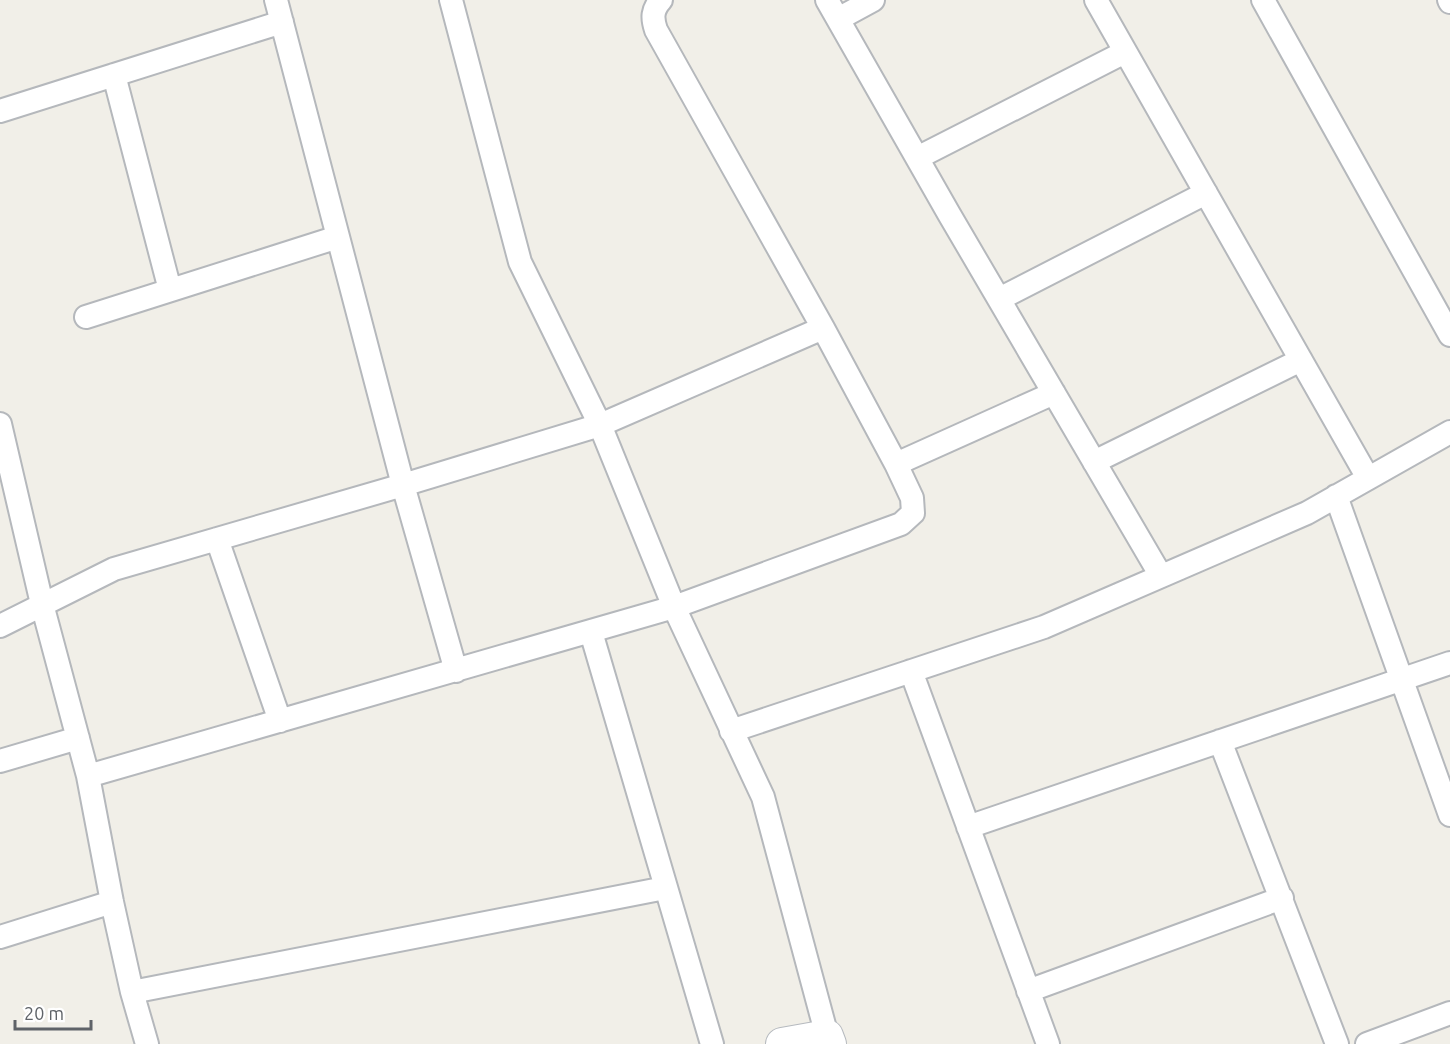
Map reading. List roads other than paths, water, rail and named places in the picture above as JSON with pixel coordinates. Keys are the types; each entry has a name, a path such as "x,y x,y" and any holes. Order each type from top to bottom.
{"street":[{"path":"276,0 403,485 456,671"},
{"path":"451,0 520,262 600,425 674,607 763,797 829,1040 782,1044"},
{"path":"88,776 674,607 901,524 913,513 912,498 896,464 823,328 656,30 652,19 655,7 661,0"},
{"path":"873,0 832,9 1161,576"},
{"path":"1096,0 1368,478"},
{"path":"1263,0 1450,335"},
{"path":"0,111 282,22"},
{"path":"917,158 1125,52"},
{"path":"114,75 170,290"},
{"path":"999,299 1206,193"},
{"path":"86,317 338,237"},
{"path":"0,626 114,569 600,425 823,328"},
{"path":"1094,462 1301,360"},
{"path":"896,464 1054,393"},
{"path":"0,424 42,604 88,776 112,902 132,992 147,1044"},
{"path":"731,731 1044,627 1307,513 1450,432"},
{"path":"1336,496 1450,815"},
{"path":"217,539 279,722"},
{"path":"591,632 712,1044"},
{"path":"968,827 1450,663"},
{"path":"911,671 1048,1044"},
{"path":"0,761 78,738"},
{"path":"1220,741 1337,1044"},
{"path":"132,992 665,888"},
{"path":"1028,991 1282,898"},
{"path":"0,937 112,902"},
{"path":"1367,1044 1450,1014"}]}
